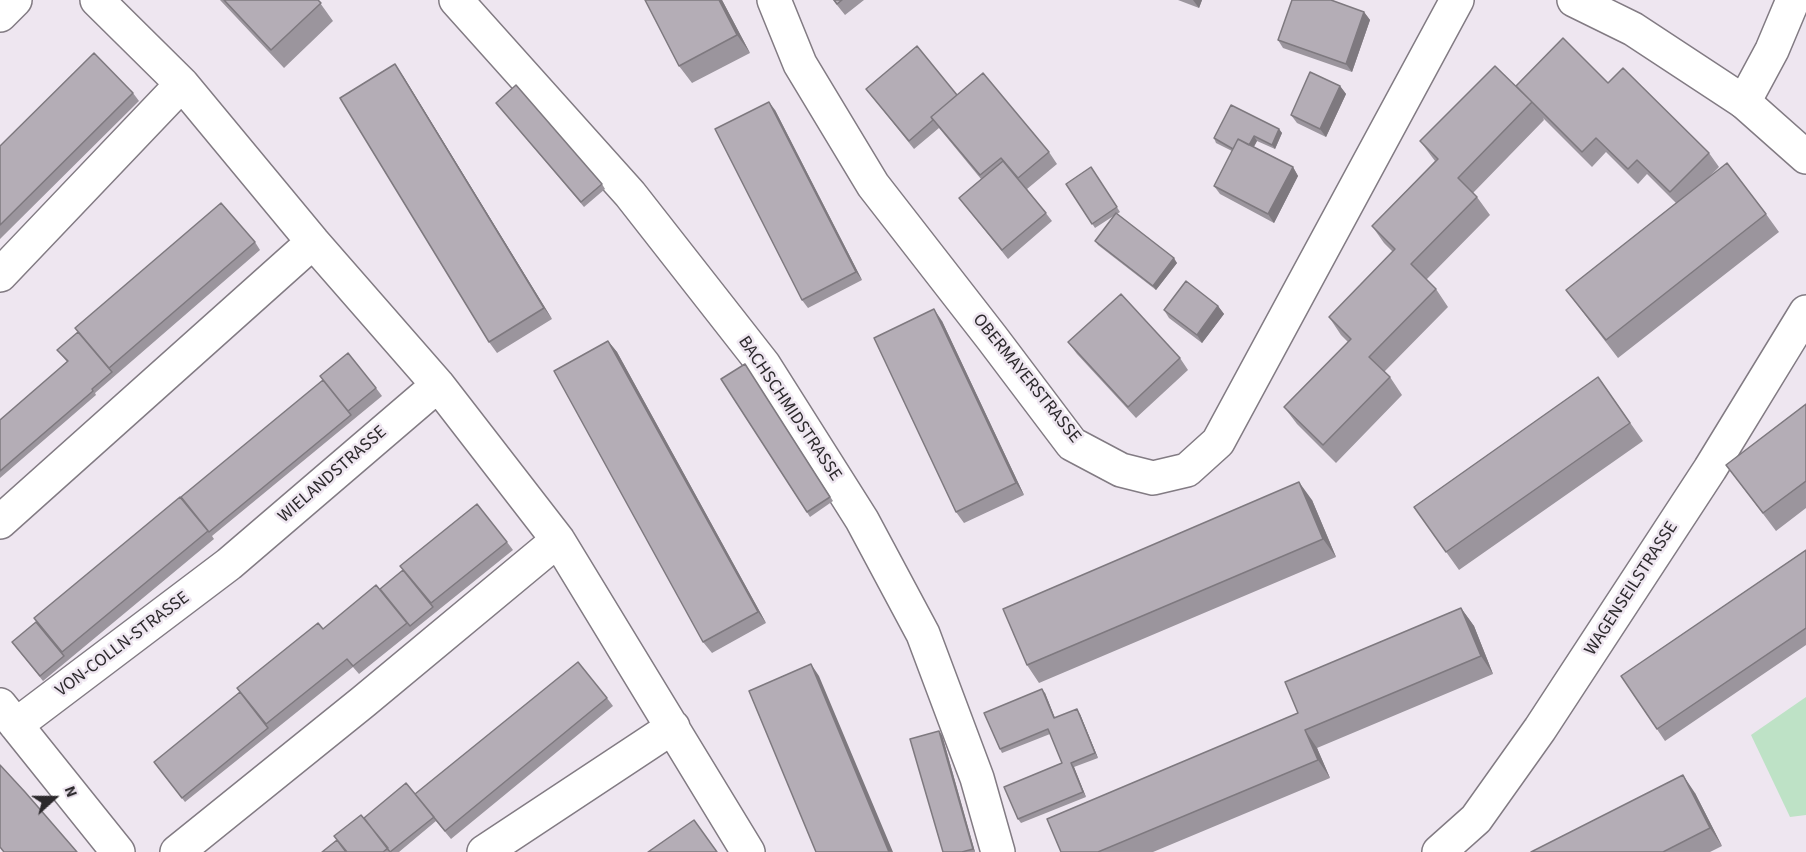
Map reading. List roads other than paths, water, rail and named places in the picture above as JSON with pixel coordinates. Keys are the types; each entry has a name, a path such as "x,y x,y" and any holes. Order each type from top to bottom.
{"street":[{"path":"0,15 15,0"},
{"path":"97,0 182,84 313,242 438,385 558,540 748,852"},
{"name":"BACHSCHMIDSTRASSE","path":"456,0 630,194 764,365 862,520 923,634 977,777 998,852"},
{"name":"OBERMAYERSTRASSE","path":"774,0 800,64 873,185 1072,444 1121,470 1153,478 1187,470 1218,442 1456,0"},
{"path":"1574,0 1633,29 1744,102 1806,157"},
{"path":"1744,102 1795,12"},
{"path":"0,275 182,84"},
{"path":"0,522 313,242"},
{"name":"WAGENSEILSTRASSE","path":"1439,852 1476,819 1540,729 1710,469 1806,312"},
{"name":"WIELANDSTRASSE","path":"229,564 438,385"},
{"path":"177,852 558,540"},
{"name":"VON-COLLN-STRASSE","path":"118,852 8,715 229,564"},
{"path":"484,852 673,727"}]}
